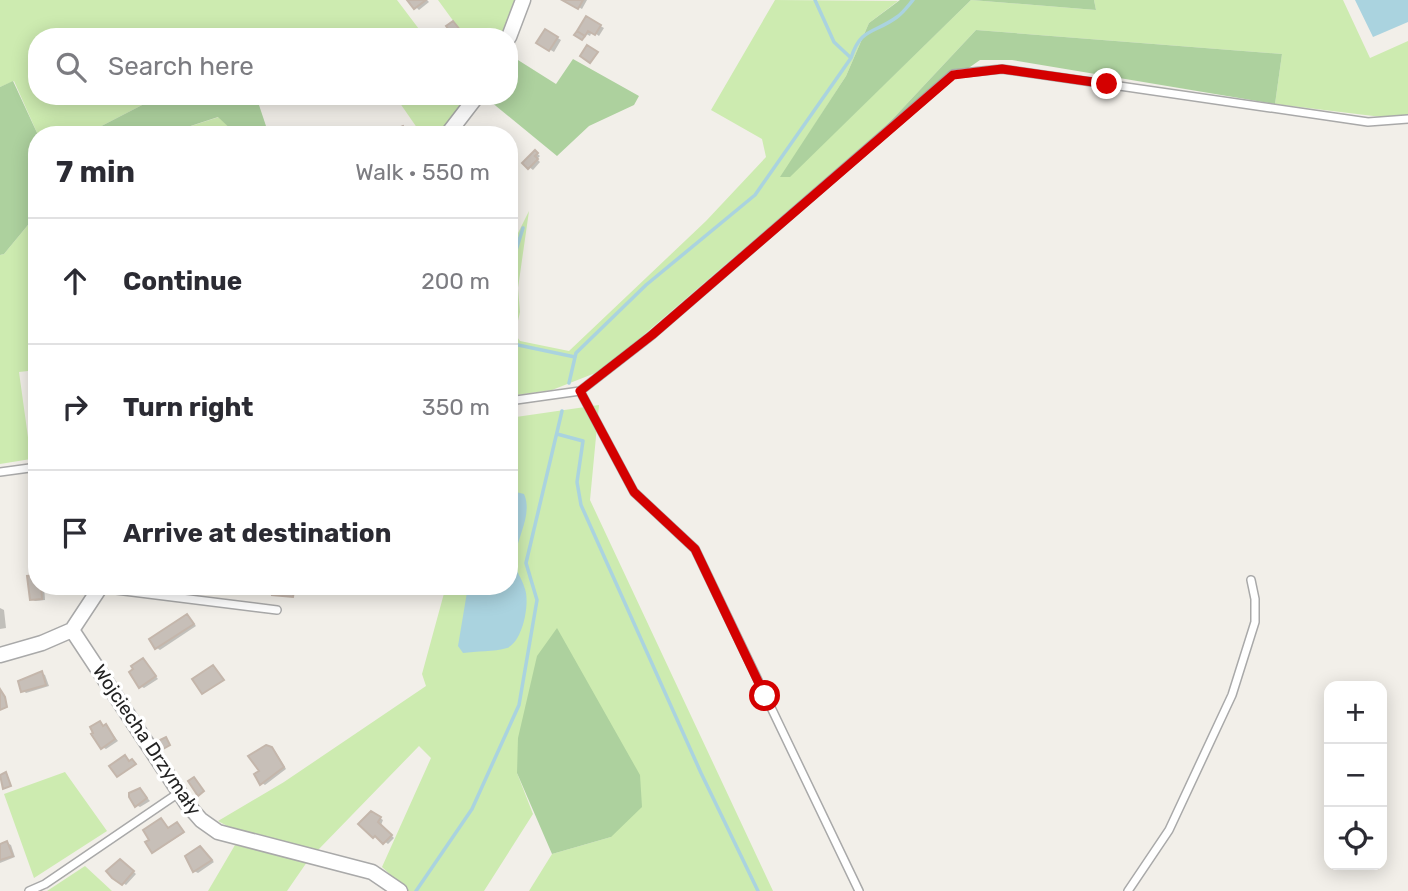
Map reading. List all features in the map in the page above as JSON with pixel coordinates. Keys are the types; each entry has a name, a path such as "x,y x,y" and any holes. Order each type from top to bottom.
{"street":[{"path":"512,28 522,1"},
{"path":"454,126 470,105"},
{"path":"0,655 42,643 72,630 95,595"},
{"name":"Wojciecha Drzymały","path":"72,630 201,820 218,832 372,872 400,891"}],"lane":[{"path":"518,400 580,391 652,335 953,75 1002,69 1368,122 1408,119"},
{"path":"580,391 634,492 695,549 859,891"},
{"path":"0,472 28,468"},
{"path":"1128,891 1169,830 1232,695 1255,622 1255,598 1251,580"},
{"path":"162,595 277,610"},
{"path":"29,891 45,884 180,792"}],"green space":[{"path":"0,0 397,0 418,28 28,28 28,105 142,105 101,126 34,126 14,81 0,87"},
{"path":"438,0 517,0 506,28 458,28"},
{"path":"775,0 898,1 869,23 846,76 781,177 790,176 971,0 1096,10 1094,0 1343,0 1370,58 1408,41 1408,116 1398,119 1275,104 1282,54 976,30 886,126 603,370 552,390 518,395 518,338 520,341 569,351 706,221 766,157 762,139 711,110"},
{"path":"900,0 971,0 790,177 780,177 846,76 869,23"},
{"path":"971,0 1094,0 1096,10"},
{"path":"976,30 1282,54 1275,104 1012,60 980,60 886,126"},
{"path":"573,59 639,96 634,105 589,126 557,156 495,105 518,105 518,60 556,84"},
{"path":"13,81 34,126 28,126 28,225 4,254 0,255 0,87"},
{"path":"142,105 259,105 266,126 228,126 218,117 190,126 101,126"},
{"path":"401,105 464,105 447,126 416,126"},
{"path":"219,117 228,126 191,126"},
{"path":"529,211 518,288 518,233"},
{"path":"28,225 28,371 19,372 28,437 28,459 0,464 0,255 4,254"},
{"path":"518,288 520,312 518,321"},
{"path":"599,405 590,500 773,891 529,891 552,854 611,837 517,773 533,814 484,891 408,891 382,867 431,758 419,746 318,850 242,834 218,821 284,782 426,686 422,674 444,595 518,595 518,417"},
{"path":"557,628 640,775 642,807 611,837 552,854 517,773 518,738 537,656"},
{"path":"65,772 107,831 34,878 4,794"},
{"path":"235,845 307,862 287,891 208,891"},
{"path":"85,866 112,891 47,891"}],"water":[{"path":"1355,0 1408,0 1408,22 1373,37"},
{"path":"518,492 524,494 526,518 518,544"},
{"path":"518,571 526,595 526,612 521,630 513,644 496,650 463,653 458,646 466,595 518,595"}],"building":[{"path":"407,0 426,0 414,9"},
{"path":"562,0 583,0 578,9"},
{"path":"586,16 601,25 595,35 588,31 585,36 577,31"},
{"path":"453,21 459,28 447,28 446,26"},
{"path":"545,29 558,37 549,51 536,43"},
{"path":"577,31 585,36 582,40 574,35"},
{"path":"587,45 598,52 590,63 580,56"},
{"path":"535,150 538,159 528,169 522,163"},
{"path":"29,595 42,595 42,599 30,600"},
{"path":"187,614 194,624 155,649 149,639"},
{"path":"143,658 156,676 139,688 129,672 133,669 131,666"},
{"path":"213,665 224,680 202,694 192,679"},
{"path":"42,671 46,685 21,692 18,681"},
{"path":"0,689 7,707 0,710"},
{"path":"100,721 103,726 106,724 115,739 101,749 91,734 93,733 90,727"},
{"path":"166,737 170,745 163,749 158,741"},
{"path":"266,745 272,747 284,767 260,785 254,774 259,771 248,756"},
{"path":"125,755 129,761 132,759 136,764 117,777 109,766"},
{"path":"6,772 11,786 3,789 0,775"},
{"path":"194,777 204,791 198,796 188,781"},
{"path":"140,788 147,798 135,807 129,793"},
{"path":"371,811 381,817 378,822 392,835 383,844 358,824"},
{"path":"161,818 168,828 177,822 184,832 152,853 145,842 149,840 143,830"},
{"path":"7,841 13,856 0,860 0,844"},
{"path":"200,846 212,860 193,872 185,856"},
{"path":"120,859 134,871 122,885 106,871"}],"waterway":[{"path":"569,383 576,353 646,285 755,195 851,58 834,42 815,0"},
{"path":"851,58 864,36 897,17 913,0"},
{"path":"518,244 523,228"},
{"path":"518,345 575,357"},
{"path":"416,891 472,809 519,705 537,600 526,563 562,411"},
{"path":"557,434 583,441 577,482 581,505 701,773 758,891"}],"route":[{"path":"765,696 695,549 634,492 580,391 652,335 953,75 1002,69 1107,84"}]}
